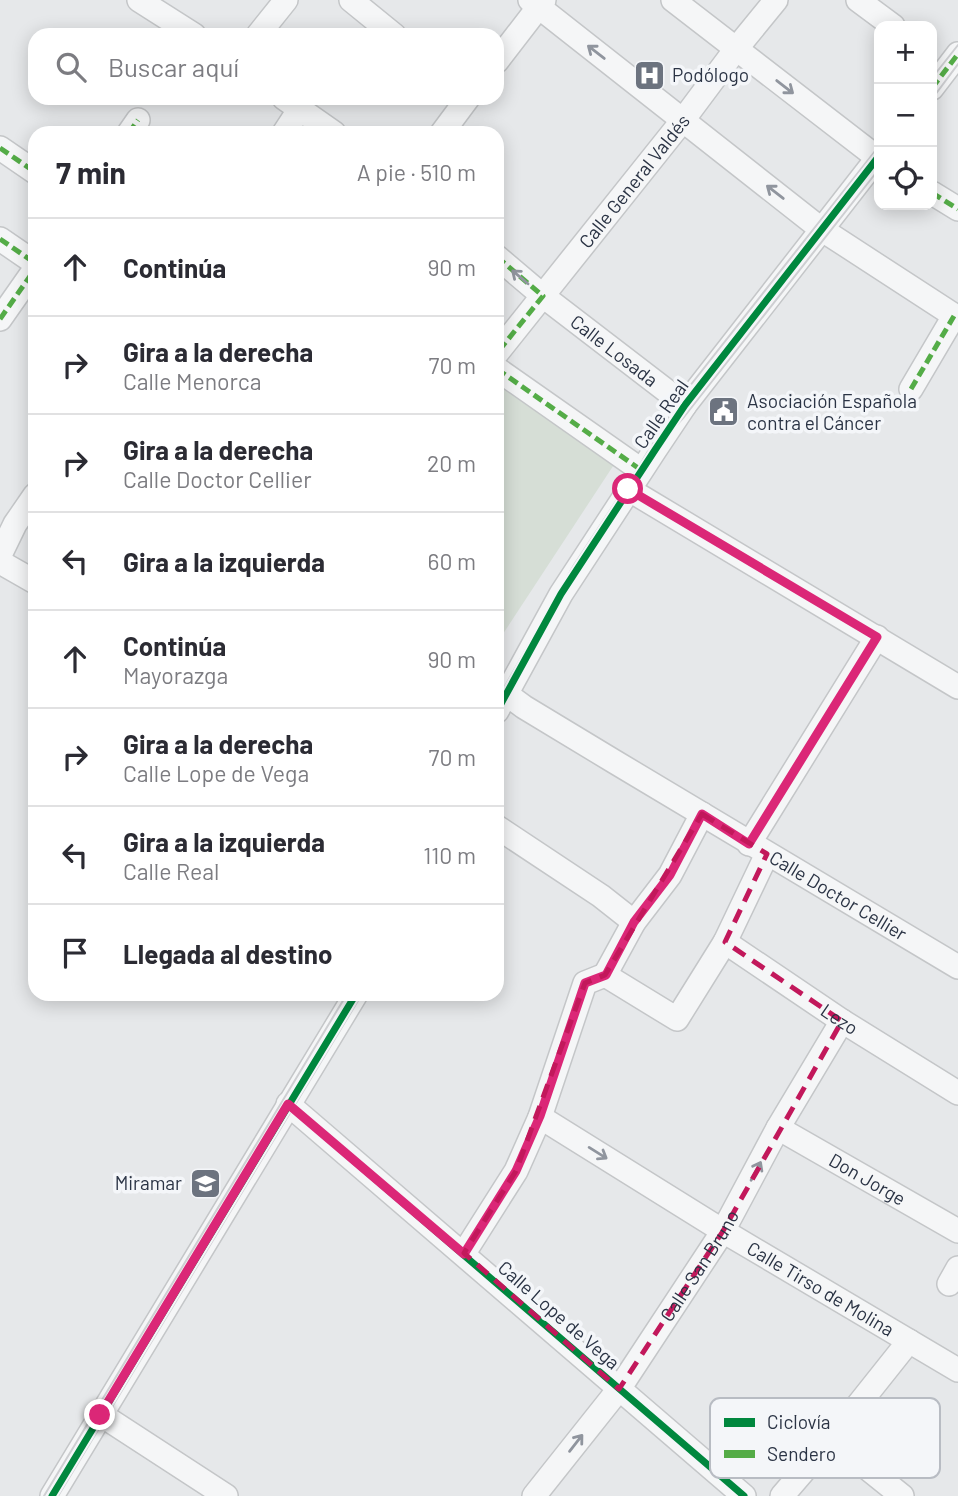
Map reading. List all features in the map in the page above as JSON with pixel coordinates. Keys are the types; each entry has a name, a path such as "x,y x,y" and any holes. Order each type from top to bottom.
{"street":[{"path":"139,0 183,28"},
{"path":"264,28 286,0"},
{"path":"351,0 385,28"},
{"path":"673,0 874,154"},
{"name":"Calle General Valdés","path":"504,344 776,0"},
{"path":"858,0 886,21"},
{"path":"504,51 537,2 825,232 956,317 911,389"},
{"path":"935,84 949,63"},
{"path":"286,126 292,105"},
{"path":"293,105 324,126"},
{"path":"447,126 463,105"},
{"path":"0,148 28,167"},
{"name":"Calle Real","path":"504,697 561,594 685,405 825,232 874,165"},
{"path":"937,196 958,209"},
{"path":"0,239 28,258"},
{"name":"Calle Losada","path":"504,263 685,405"},
{"path":"0,319 28,279"},
{"path":"504,374 641,470"},
{"path":"628,489 958,687"},
{"path":"0,555 15,524 28,505"},
{"path":"0,562 28,578"},
{"path":"606,975 677,1019 725,942 758,849 877,637"},
{"name":"Calle Doctor Cellier","path":"504,703 524,707 958,967"},
{"path":"464,1254 516,1171 540,1116 585,983 606,975 634,922 670,875 702,814"},
{"path":"504,832 601,896 634,922"},
{"name":"Lezo","path":"725,942 842,1021 958,1093"},
{"path":"52,1496 352,1001"},
{"name":"Calle San Bruno","path":"534,1496 619,1389 723,1231 842,1021"},
{"name":"Calle Lope de Vega","path":"288,1104 710,1467"},
{"name":"Calle Tirso de Molina","path":"540,1116 723,1231 958,1370"},
{"name":"Don Jorge","path":"779,1128 958,1231"},
{"path":"864,1398 909,1341"},
{"path":"100,1415 226,1496"},
{"name":"Calle Lope de Vega","path":"723,1478 744,1496"},
{"path":"782,1496 797,1478"},
{"path":"880,1478 902,1496"}],"highlighted area":[{"path":"702,814 767,854 725,942 842,1021 723,1231 619,1389 464,1253 516,1171 585,983 605,975"}],"shaded area":[{"path":"504,382 617,460 504,632"}],"tram line":[{"path":"937,72 958,45"},
{"path":"937,92 958,64"},
{"path":"504,688 574,565 638,468 678,401 878,147"},
{"path":"661,442 684,417 874,175"},
{"path":"44,1496 343,1001"},
{"path":"58,1496 358,1001"}],"marked path":[{"path":"935,84 958,54"},
{"path":"134,126 138,120"},
{"path":"0,148 28,167"},
{"path":"937,196 958,209"},
{"path":"0,239 28,258"},
{"path":"504,263 543,296 504,344"},
{"path":"0,319 28,279"},
{"path":"911,389 954,316"},
{"path":"504,374 641,470"}],"cycle path":[{"path":"504,698 561,594 685,405 874,162"},
{"path":"52,1496 352,1001"},
{"path":"288,1104 710,1467"},
{"path":"723,1478 744,1496"}],"place":[{"name":"Podólogo","path":"649,75"},
{"name":"Asociación Española contra el Cáncer","path":"724,412"},
{"name":"Miramar","path":"205,1183"}],"route":[{"path":"100,1415 288,1104 464,1254 516,1171 540,1116 585,983 606,975 634,922 670,875 702,814 749,844 877,637 628,489"}]}
